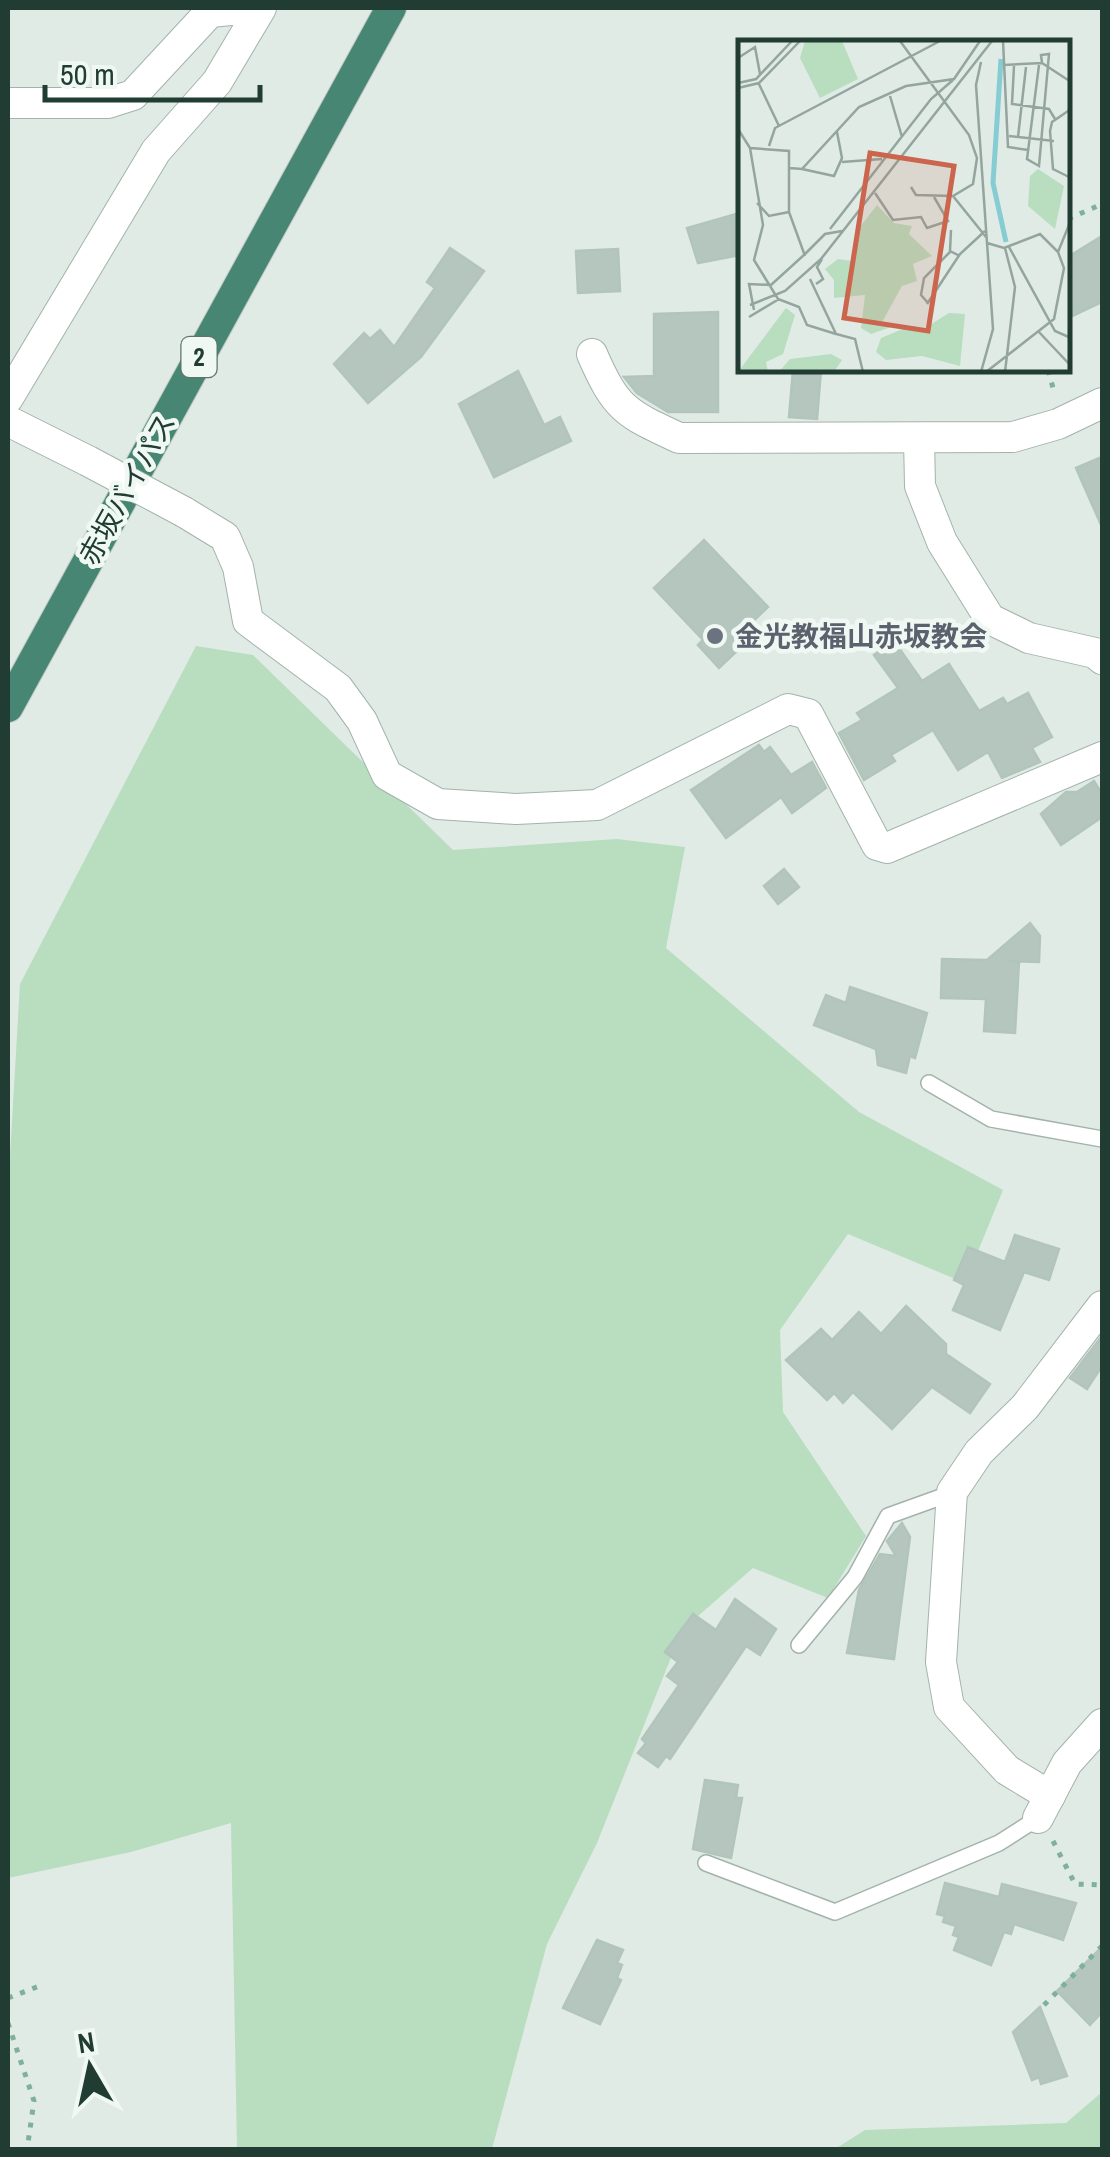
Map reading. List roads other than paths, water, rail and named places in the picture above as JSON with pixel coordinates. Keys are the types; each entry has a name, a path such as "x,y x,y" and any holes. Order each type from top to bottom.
{"highway":[{"name":"赤坂バイパス","path":"8,672 374,8"},
{"name":"赤坂バイパス","path":"8,707 391,8"}],"street":[{"path":"8,102 108,103 133,96 210,12 252,8"},
{"path":"8,398 156,151 217,82 261,8"},
{"path":"592,354 612,398 636,418 679,438 1013,437 1058,424 1102,403"},
{"path":"8,420 225,537 238,568 248,621 338,688 362,721 387,776 438,804 516,809 597,805 788,710 808,714 877,845 887,848 1102,757"},
{"path":"918,438 920,486 942,542 990,619 1030,638 1102,659"},
{"path":"1102,1306 1025,1407 979,1452 952,1492 940,1662 949,1706 1044,1807 1067,1763 1102,1724"}],"lane":[{"path":"930,1083 991,1118 1102,1140"},
{"path":"798,1645 856,1577 888,1516 952,1492"},
{"path":"706,1863 835,1912 999,1843 1044,1807"}],"place":[{"name":"金光教福山赤坂教会","path":"715,636"}]}
